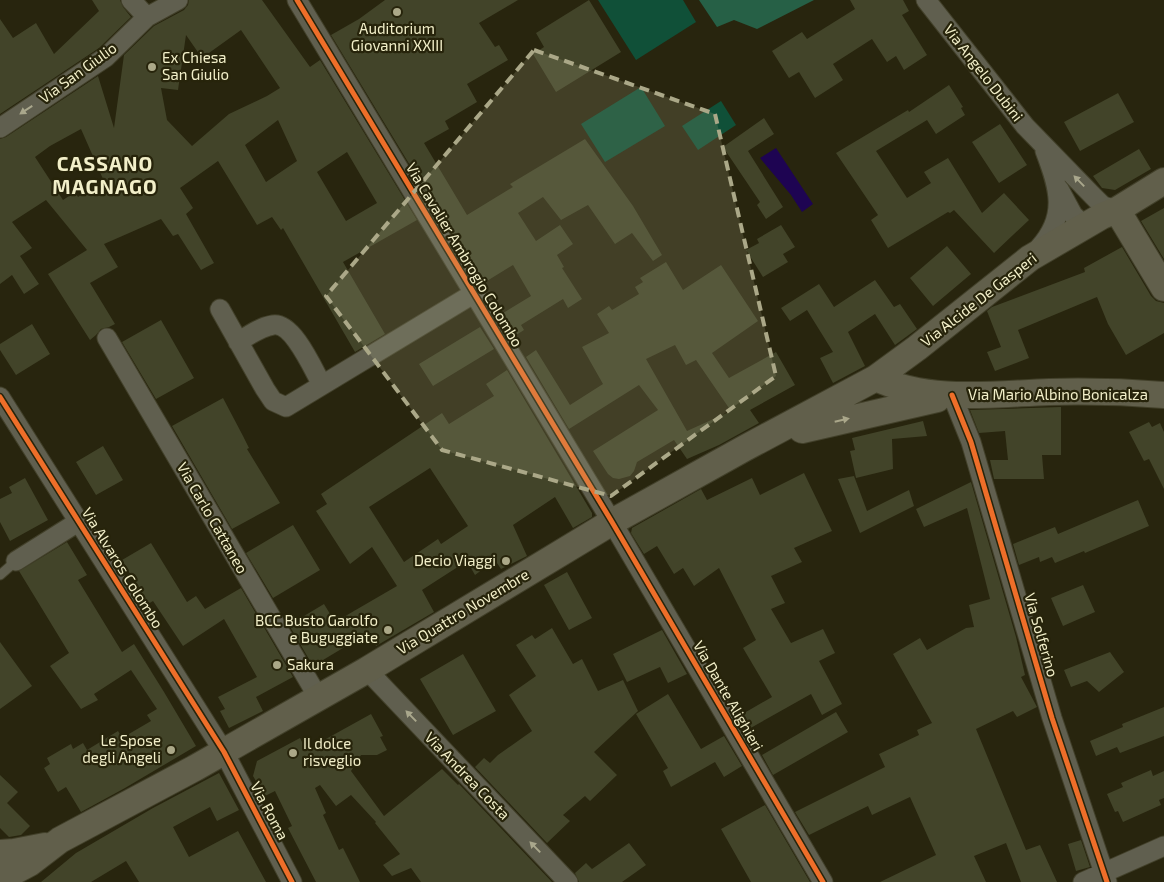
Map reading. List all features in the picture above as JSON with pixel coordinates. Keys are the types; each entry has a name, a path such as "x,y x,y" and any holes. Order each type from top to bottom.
{"main road":[{"name":"Via Alcide De Gasperi","path":"876,378 917,348 1030,258 1117,210 1164,181"},
{"path":"1117,210 1164,288"},
{"name":"Via Mario Albino Bonicalza","path":"876,378 895,387 952,395 1052,392 1164,395"},
{"name":"Via Quattro Novembre","path":"3,872 14,852 51,846 224,752 367,670 612,522 876,378"},
{"name":"Via Mario Albino Bonicalza","path":"745,448 815,426 952,395"}],"street":[{"path":"131,0 147,17"},
{"name":"Via San Giulio","path":"0,128 106,57 147,17 178,0"},
{"name":"Via Cavalier Ambrogio Colombo","path":"297,0 612,522"},
{"name":"Via Angelo Dubini","path":"926,0 1025,126 1103,206 1117,210"},
{"name":"Via Angelo Dubini","path":"1042,143 1066,205 1073,215 1085,226"},
{"name":"Via Angelo Dubini","path":"1030,258 1049,237 1055,225 1057,184"},
{"path":"220,309 273,401 286,407 473,294"},
{"path":"238,342 260,329 273,325 283,326 291,333 322,385"},
{"name":"Via Carlo Cattaneo","path":"107,338 318,698"},
{"name":"Via Solferino","path":"952,395 971,442 1052,718 1105,878"},
{"name":"Via Alvaros Colombo","path":"0,397 224,752"},
{"path":"16,561 78,522"},
{"name":"Via Dante Alighieri","path":"612,522 823,882"},
{"name":"Via Andrea Costa","path":"367,670 568,882"},
{"name":"Via Roma","path":"224,752 292,882"},
{"path":"1083,882 1105,878 1164,846"}],"lane":[{"path":"0,575 16,561"}],"highlighted area":[{"path":"534,50 715,114 776,376 611,496 442,450 326,296"}],"green space":[{"path":"598,0 683,0 696,22 636,60"},
{"path":"699,0 814,0 757,29 734,20 717,27"},
{"path":"641,87 665,126 605,162 581,124"},
{"path":"721,101 736,125 698,150 682,126"}],"shaded area":[{"path":"776,148 813,204 802,212 791,195 760,158"}],"building":[{"path":"92,0 120,0 131,17 99,48 0,114 0,19 13,38 36,23 54,54 99,11"},
{"path":"189,0 262,0 310,67 320,60 417,220 343,262 385,334 355,352 283,228 281,230 272,217 257,225 218,161 180,188 193,208 186,214 214,263 201,270 178,234 173,236 161,219 104,244 118,267 90,283 115,324 101,329 90,340 48,274 87,250 46,200 12,222 32,248 20,256 39,284 24,294 12,275 0,284 0,139 6,137 98,76 114,128 124,55 154,26 184,10","holes":["241,30 280,88 229,114 192,146 167,120 161,88 178,90 186,35 202,58","278,120 297,161 266,182 245,145","81,129 103,179 78,197 75,192 63,200 35,157 50,146","347,152 377,203 346,221 317,172"]},
{"path":"385,0 518,0 479,23 495,47 499,45 508,60 467,84 477,102 445,121 449,129 424,143 467,215 513,187 510,184 585,139 633,206 662,255 653,261 632,233 615,244 588,205 561,220 543,197 518,213 536,241 560,225 573,244 557,255 564,267 562,268 582,299 568,308 563,299 521,325 524,330 513,337 500,315 531,296 513,265 482,284 331,35 359,19"},
{"path":"589,0 621,52 556,92 533,54 544,47 536,33"},
{"path":"850,0 903,0 909,11 902,15 927,55 904,70 896,56 887,62 872,39 833,64 843,80 815,98 799,72 789,78 772,51 802,32 807,39 855,9"},
{"path":"949,85 963,107 961,108 965,115 936,134 927,120 876,151 907,198 931,183 924,172 948,158 982,213 1004,193 1029,220 994,253 954,210 888,248 871,220 878,215 836,153 908,110 909,112"},
{"path":"1118,93 1134,122 1080,151 1064,122"},
{"path":"764,118 774,134 748,151 783,207 766,219 757,205 760,202 723,147"},
{"path":"1000,124 1027,165 999,183 972,142"},
{"path":"1139,149 1151,169 1115,190 1102,188 1093,176"},
{"path":"1164,208 1164,259 1141,221"},
{"path":"781,225 795,247 783,254 788,262 763,277 746,250 759,243 757,239"},
{"path":"947,246 971,274 933,306 910,278"},
{"path":"1122,247 1151,296 1156,301 1164,303 1164,333 1126,355 1108,324 1097,297 1018,330 1029,358 995,371 987,352 1001,347 987,311 992,307 1085,272 1084,268"},
{"path":"666,262 683,290 721,265 758,321 712,353 729,378 776,352 795,385 750,410 759,423 719,445 687,459 674,440 637,462 630,476 619,479 613,478 608,474 593,451 658,410 639,385 569,429 526,357 536,350 570,405 603,384 582,347 609,333 597,314 609,306 612,310 639,294 635,287 643,282 640,278","holes":["675,345 686,365 696,360 731,411 687,431 646,359"]},
{"path":"875,280 894,307 900,304 917,329 895,345 875,314 848,332 865,366 833,383 820,358 833,352 807,310 790,321 781,308 819,284 834,307"},
{"path":"161,320 194,378 156,399 122,342"},
{"path":"32,324 50,354 16,375 0,350 0,344"},
{"path":"480,327 494,349 433,386 419,364"},
{"path":"507,370 592,513 592,517 573,528 555,497 513,525 527,556 501,569 495,560 475,575 467,561 422,590 434,612 376,646 368,633 313,666 289,625 324,604 335,622 397,586 372,547 350,564 316,511 327,504 321,494 442,413 449,424 494,396 486,384","holes":["430,468 468,526 441,544 438,539 404,562 369,507"]},
{"path":"223,398 249,448 247,449 280,503 232,529 172,426"},
{"path":"1061,407 1061,455 1042,455 1044,479 994,479 990,460 1008,460 1005,431 979,433 970,410"},
{"path":"923,421 927,436 892,439 893,469 856,478 850,451 855,450 852,438"},
{"path":"1149,422 1152,427 1160,423 1164,432 1164,489 1149,459 1144,461 1129,432"},
{"path":"103,446 123,480 96,495 76,462"},
{"path":"804,473 832,531 794,548 802,562 771,576 785,603 771,609 791,643 823,629 835,653 819,661 842,704 822,715 811,694 747,730 739,716 772,697 743,648 756,640 719,568 694,586 683,568 674,574 657,546 644,554 631,533 632,528 701,489 707,500 752,478 760,495"},
{"path":"854,476 867,511 909,490 914,506 860,533 838,479"},
{"path":"25,478 48,520 10,541 0,522 0,499 12,493 9,487"},
{"path":"971,482 1016,637 1025,675 1021,677 1037,707 1017,717 1013,711 976,729 1026,850 1040,845 1057,882 1021,882 1006,843 974,856 986,882 880,882 936,855 910,797 872,815 868,806 809,835 795,812 885,767 879,754 919,735 917,730 932,723 893,654 920,638 927,650 966,628 974,627 969,605 990,599 967,508 924,527 916,509"},
{"path":"1138,500 1149,526 1085,553 1084,551 1055,563 1052,557 1040,562 1039,557 1019,565 1013,544 1055,527 1058,534"},
{"path":"293,525 320,570 273,598 246,553"},
{"path":"67,542 87,575 78,580 122,652 134,644 196,746 81,812 66,787 58,792 44,768 50,764 47,758 71,744 73,749 83,743 87,750 118,731 122,738 151,721 147,715 157,709 131,670 94,694 98,700 81,709 50,666 69,653 19,571"},
{"path":"151,543 187,602 196,596 205,609 241,588 293,677 256,697 263,711 229,728 220,711 225,709 218,697 257,677 224,619 183,646 153,601 148,604 122,560"},
{"path":"567,572 592,618 569,630 544,585"},
{"path":"1083,585 1095,612 1063,626 1051,598"},
{"path":"552,628 573,664 582,659 598,691 623,680 638,711 594,752 617,775 590,801 585,796 563,815 570,821 547,843 475,767 484,758 490,763 498,755 532,731 509,695 536,676 516,645 532,635 535,639"},
{"path":"662,630 687,674 668,683 660,667 627,682 613,654"},
{"path":"0,642 32,686 0,709"},
{"path":"1110,652 1124,672 1099,692 1087,681 1071,687 1064,670"},
{"path":"463,654 496,711 453,735 420,679"},
{"path":"668,694 701,749 724,736 742,766 724,777 715,762 671,787 663,771 668,768 636,714"},
{"path":"1164,707 1164,736 1120,753 1117,747 1096,756 1090,741 1123,727 1122,724"},
{"path":"836,712 848,732 773,775 762,755"},
{"path":"371,714 383,736 380,737 387,750 377,755 361,755 351,771 384,816 442,769 459,784 552,882 421,882 411,868 392,876 383,865 400,854 376,822 351,795 336,806 320,785 315,788 326,813 323,815 339,850 343,848 360,882 316,882 288,828 292,826 275,791 265,796 253,776 257,761 300,738 306,750"},
{"path":"1151,770 1153,776 1164,771 1164,798 1159,800 1161,805 1123,822 1118,811 1115,812 1107,794 1123,787 1121,783"},
{"path":"219,773 239,810 217,821 210,807 173,827 189,857 238,831 266,882 139,882 126,861 91,882 41,882 76,853 153,808"},
{"path":"0,775 18,792 7,803 30,826 21,835 9,837 0,828"},
{"path":"765,805 810,882 751,882 721,829"},
{"path":"1081,840 1090,867 1076,871 1068,844"},
{"path":"629,843 646,865 622,882 579,882 575,873 586,863 592,869"}],"cycle path":[{"path":"297,0 612,522 823,882"},
{"path":"952,395 971,442 1052,718 1107,882"},
{"path":"0,397 224,752 292,882"}],"place":[{"name":"Auditorium Giovanni XXIII","path":"397,12"},
{"name":"Ex Chiesa San Giulio","path":"152,67"},
{"name":"Decio Viaggi","path":"506,561"},
{"name":"BCC Busto Garolfo e Buguggiate","path":"388,630"},
{"name":"Sakura","path":"277,665"},
{"name":"Le Spose degli Angeli","path":"171,750"},
{"name":"Il dolce risveglio","path":"293,753"}],"district":[{"name":"CASSANO MAGNAGO","path":"105,176"}]}
